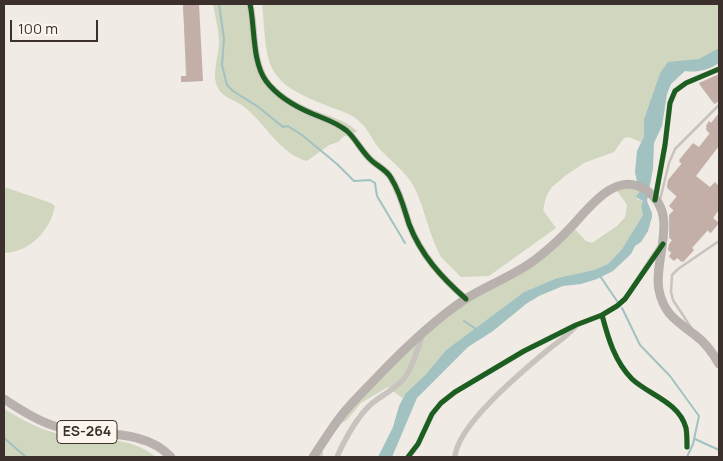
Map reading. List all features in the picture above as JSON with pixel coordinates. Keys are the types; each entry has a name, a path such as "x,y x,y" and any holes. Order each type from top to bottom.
{"main road":[{"path":"313,457 351,404 424,332 466,299 524,268 560,239 602,194 612,188 626,185 637,186 655,200 664,221 658,285 661,298 672,318 711,350 719,364"},
{"name":"ES-264","path":"4,399 44,423 72,431 146,440 158,446 171,457"}],"street":[{"path":"250,4 257,59 260,71 266,81 274,90 296,106 331,120 348,132 371,160 390,175 397,188 419,246 444,280 466,299"},
{"path":"655,200 665,145 669,108 674,91 686,83 719,69"},
{"path":"408,457 418,444 432,414 446,398 505,361 617,306 625,299 652,257 663,244"},
{"path":"602,315 610,344 625,370 639,385 672,406 680,416 686,430 687,447"},
{"path":"454,457 462,437 483,410 549,349 567,336 576,325"},
{"path":"337,457 358,418 371,404 395,387 405,377 424,332"}],"lane":[{"path":"655,200 675,148 719,105"},
{"path":"695,335 673,300 672,275 719,241"}],"green space":[{"path":"213,4 253,4 259,57 271,81 281,92 296,102 343,121 357,131 329,145 307,161 288,152 280,145 251,113 223,94 218,88 215,77 219,42"},
{"path":"262,4 719,4 719,48 701,59 693,60 660,73 644,119 644,136 641,142 629,137 624,138 614,152 584,163 551,188 546,197 543,210 556,228 489,276 461,277 441,257 414,186 405,174 378,147 363,125 347,113 303,95 278,77 268,55"},
{"path":"4,187 55,206 44,232 22,249 4,253"},
{"path":"615,188 639,189 637,199 643,201 641,206 643,215 622,249 608,264 594,270 557,278 524,292 446,350 402,398 388,387 361,403 346,421 335,426 323,449 323,457 313,457 334,422 426,330 526,264 570,224 586,241 592,243 617,226 625,217 627,205"},
{"path":"4,409 48,431 76,437 123,442 146,450 156,457 4,457"}],"water":[{"path":"719,48 719,63 694,72 685,71 671,84 667,94 662,126 654,143 653,169 647,201 652,217 648,231 641,242 635,246 631,254 613,271 597,279 581,284 563,286 539,296 526,304 493,331 468,347 417,398 392,457 378,457 393,427 399,406 405,394 426,374 446,350 524,292 557,278 594,270 608,264 622,249 643,215 641,206 643,201 636,197 639,192 635,172 637,151 644,136 644,119 660,73 668,62 699,59"}],"building":[{"path":"183,4 199,4 203,81 181,82 181,76 187,76"},
{"path":"719,74 719,101 715,104 699,83"},
{"path":"719,113 719,146 696,176 710,187 715,182 719,186 719,210 713,218 719,223 711,233 708,230 692,248 694,250 683,262 677,258 674,261 669,256 672,252 668,249 672,240 670,237 669,215 674,210 669,206 677,196 667,187 668,180 682,163 679,160 693,143 699,147 710,133 706,126"}],"waterway":[{"path":"219,4 224,39 222,65 227,85 283,127 288,126 302,135 354,181 370,180 375,183 377,196 405,243"},
{"path":"600,276 617,301"},
{"path":"622,308 640,345 670,376 699,416 693,444 687,457"},
{"path":"464,321 476,329"},
{"path":"4,438 26,457"},
{"path":"695,439 719,450"}],"cycle path":[{"path":"250,4 258,64 266,81 276,92 294,105 335,123 347,131 368,157 387,173 397,189 419,246 440,274 466,299"},
{"path":"655,200 670,103 675,91 686,83 719,69"},
{"path":"408,457 418,444 432,414 441,403 455,392 524,351 576,325 602,315 617,306 625,299 663,244"},
{"path":"602,315 613,349 621,365 639,385 663,400 677,412 686,428 687,447"}]}
